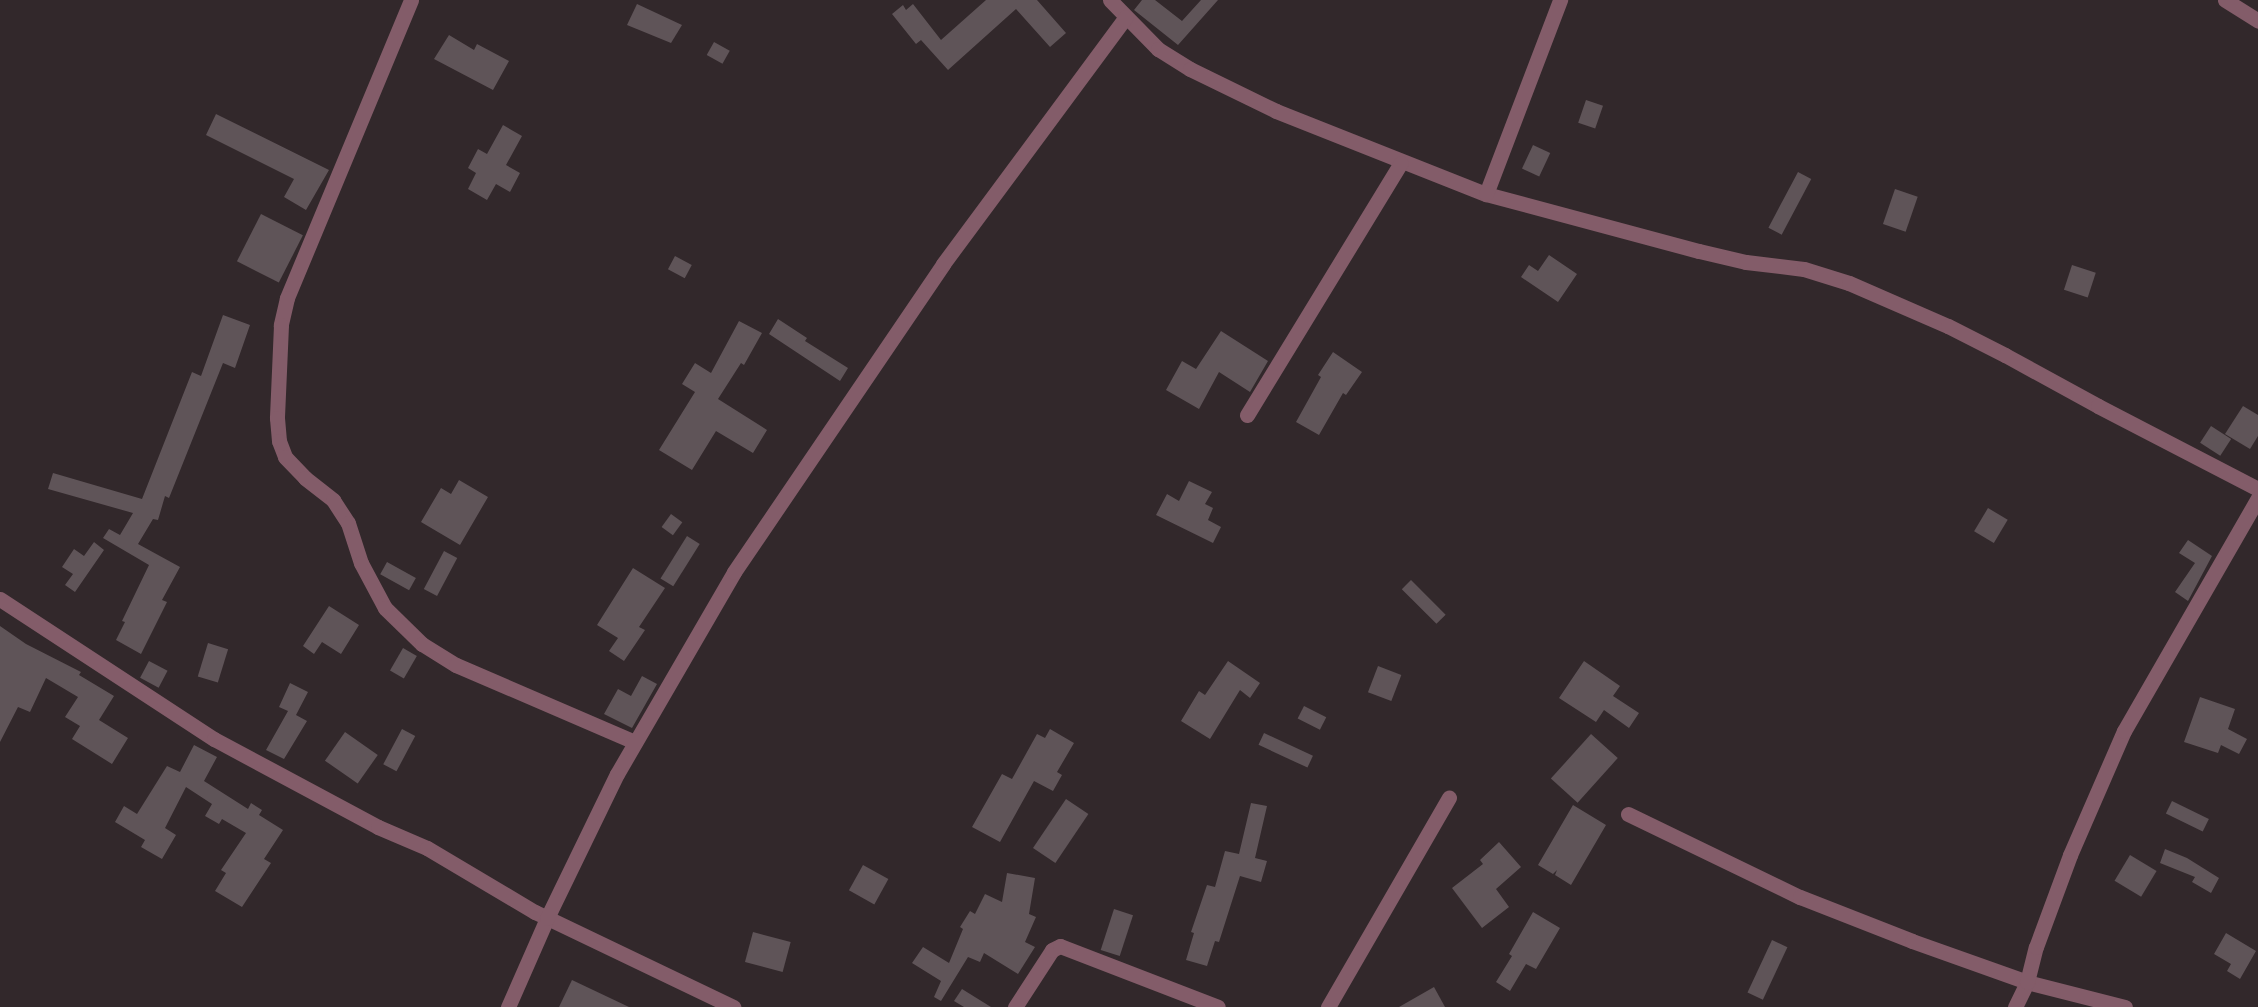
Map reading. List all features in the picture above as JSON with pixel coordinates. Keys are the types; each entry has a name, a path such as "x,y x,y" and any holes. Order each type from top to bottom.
{"street":[{"path":"411,0 287,298 281,325 277,418 279,441 285,457 305,478 333,500 348,523 362,563 385,608 422,644 456,665 486,679 635,742"},
{"path":"1110,0 1158,49 1190,69 1276,111 1401,163 1486,194 1699,251 1746,262 1804,269 1849,283 1948,326 2258,489"},
{"path":"1486,194 1560,0"},
{"path":"2225,0 2258,21"},
{"path":"508,1007 547,918 617,774 734,572 840,412 943,264 1126,17"},
{"path":"1247,415 1401,163"},
{"path":"2015,1007 2027,982 2036,947 2070,855 2124,731 2258,498"},
{"path":"0,599 214,739 378,827 427,848 547,918 733,1007"},
{"path":"1328,1007 1449,797"},
{"path":"1628,814 1800,897 2027,982 2125,1007"},
{"path":"1015,1007 1052,950 1060,946 1218,1007"}],"building":[{"path":"986,0 1037,0 1066,33 1050,47 1016,9 948,70 921,40 916,44 892,14 903,5 906,10 913,4 941,40"},
{"path":"1142,0 1155,0 1182,21 1201,0 1218,0 1178,45 1134,10"},
{"path":"637,4 682,25 671,43 627,25"},
{"path":"449,35 474,50 477,44 509,61 493,90 434,59"},
{"path":"714,42 730,51 722,64 707,55"},
{"path":"1586,100 1603,106 1595,129 1578,123"},
{"path":"216,114 329,170 306,210 284,197 294,179 206,135"},
{"path":"503,125 522,136 506,165 520,173 510,192 496,184 487,200 468,189 476,173 468,168 478,149 487,154"},
{"path":"1533,145 1550,153 1539,177 1522,169"},
{"path":"1798,172 1811,179 1782,235 1768,228"},
{"path":"1895,189 1918,197 1906,232 1883,224"},
{"path":"261,214 303,235 279,283 237,261"},
{"path":"1549,255 1577,274 1558,302 1521,277 1529,265 1538,271"},
{"path":"675,256 692,265 685,278 668,269"},
{"path":"2072,265 2096,273 2088,297 2064,290"},
{"path":"223,315 250,325 235,368 223,363 169,498 165,496 158,520 153,519 138,544 180,567 162,600 167,602 141,654 116,640 125,622 122,621 149,565 103,538 109,529 120,535 133,513 48,489 53,473 142,499 192,372 201,376"},
{"path":"778,319 807,338 805,341 848,368 840,381 769,334"},
{"path":"739,321 762,333 744,365 741,363 718,399 767,430 753,453 716,431 692,470 659,450 695,392 682,384 695,363 711,373"},
{"path":"1221,331 1268,361 1250,392 1219,372 1199,409 1166,390 1182,361 1196,369"},
{"path":"1333,352 1362,372 1346,395 1343,393 1319,435 1296,422 1321,377 1318,375"},
{"path":"2243,406 2258,415 2258,436 2250,449 2225,434"},
{"path":"2211,426 2231,439 2220,456 2200,443"},
{"path":"459,480 488,497 460,545 421,522 441,488 451,494"},
{"path":"1189,481 1212,492 1205,504 1213,508 1208,520 1221,527 1213,543 1156,515 1167,494 1179,501"},
{"path":"1988,508 2008,520 1994,543 1974,531"},
{"path":"671,514 682,522 673,535 662,527"},
{"path":"687,536 700,544 673,586 661,578"},
{"path":"2188,540 2212,556 2188,601 2175,592 2195,563 2179,553"},
{"path":"94,542 104,550 75,592 65,585 73,574 62,567 74,549 84,556"},
{"path":"444,551 457,558 437,596 424,589"},
{"path":"387,562 416,578 409,590 380,574"},
{"path":"633,568 665,588 639,627 645,630 624,661 609,651 618,638 597,625"},
{"path":"1411,580 1446,615 1436,624 1402,589"},
{"path":"329,606 359,625 341,654 322,642 314,654 303,646"},
{"path":"0,626 26,644 81,672 79,675 114,696 99,720 128,738 112,764 72,739 80,726 65,717 78,697 46,678 30,712 18,707 0,742"},
{"path":"208,643 228,649 218,683 198,676"},
{"path":"403,648 417,656 404,679 390,671"},
{"path":"149,661 168,671 159,688 140,678"},
{"path":"1228,661 1260,683 1250,698 1240,690 1210,739 1181,721 1199,691 1205,695"},
{"path":"1584,661 1620,686 1613,696 1639,713 1629,728 1604,710 1596,722 1559,698"},
{"path":"1378,666 1401,675 1391,701 1368,692"},
{"path":"642,676 657,684 632,728 604,714 618,689 631,696"},
{"path":"290,683 308,692 296,715 307,721 284,759 266,750 288,711 279,707"},
{"path":"2200,697 2235,709 2228,729 2247,739 2239,754 2221,745 2218,753 2184,742"},
{"path":"1304,706 1326,717 1320,730 1298,718"},
{"path":"402,729 415,736 396,771 383,764"},
{"path":"1050,729 1074,743 1057,772 1062,775 1053,791 1034,781 1000,842 972,827 1002,774 1012,779 1037,734 1045,738"},
{"path":"345,732 378,755 358,784 325,761"},
{"path":"1264,733 1313,756 1307,768 1259,745"},
{"path":"1591,734 1618,758 1578,803 1551,779"},
{"path":"194,745 217,757 204,781 248,809 251,803 262,810 259,815 283,830 264,859 271,863 242,907 215,891 226,873 221,870 246,833 222,819 219,824 205,816 212,804 186,787 165,828 176,835 162,859 141,847 145,840 115,822 124,806 137,814 167,766 180,772"},
{"path":"1066,799 1088,814 1055,863 1033,848"},
{"path":"2172,801 2209,819 2203,832 2166,814"},
{"path":"1251,803 1267,806 1255,858 1267,861 1261,882 1240,876 1219,942 1215,941 1207,966 1186,960 1194,933 1191,932 1207,885 1215,887 1225,851 1239,854"},
{"path":"1573,805 1606,825 1571,885 1555,875 1557,870 1553,874 1538,865"},
{"path":"1499,842 1521,867 1496,889 1509,907 1482,928 1452,888 1483,864 1480,860"},
{"path":"2165,849 2187,858 2219,878 2211,893 2192,882 2195,877 2160,863"},
{"path":"2130,855 2157,871 2141,897 2115,881"},
{"path":"863,865 888,879 874,904 849,890"},
{"path":"1007,873 1035,878 1029,914 1036,917 1025,942 1035,947 1018,974 984,953 980,962 968,957 941,1001 934,997 941,981 912,963 923,947 949,963 963,929 960,927 970,911 975,914 985,894 1002,902"},
{"path":"1114,909 1133,915 1120,956 1101,950"},
{"path":"1533,912 1560,928 1536,969 1526,964 1510,991 1496,982 1512,956 1509,954"},
{"path":"753,932 791,942 783,972 745,962"},
{"path":"2226,933 2256,951 2240,979 2227,971 2231,964 2214,954"},
{"path":"1772,940 1787,947 1763,1000 1747,993"},
{"path":"572,980 629,1007 559,1007"},
{"path":"1434,987 1445,1007 1399,1007"},
{"path":"962,989 991,1007 964,1007 954,1001"}]}
